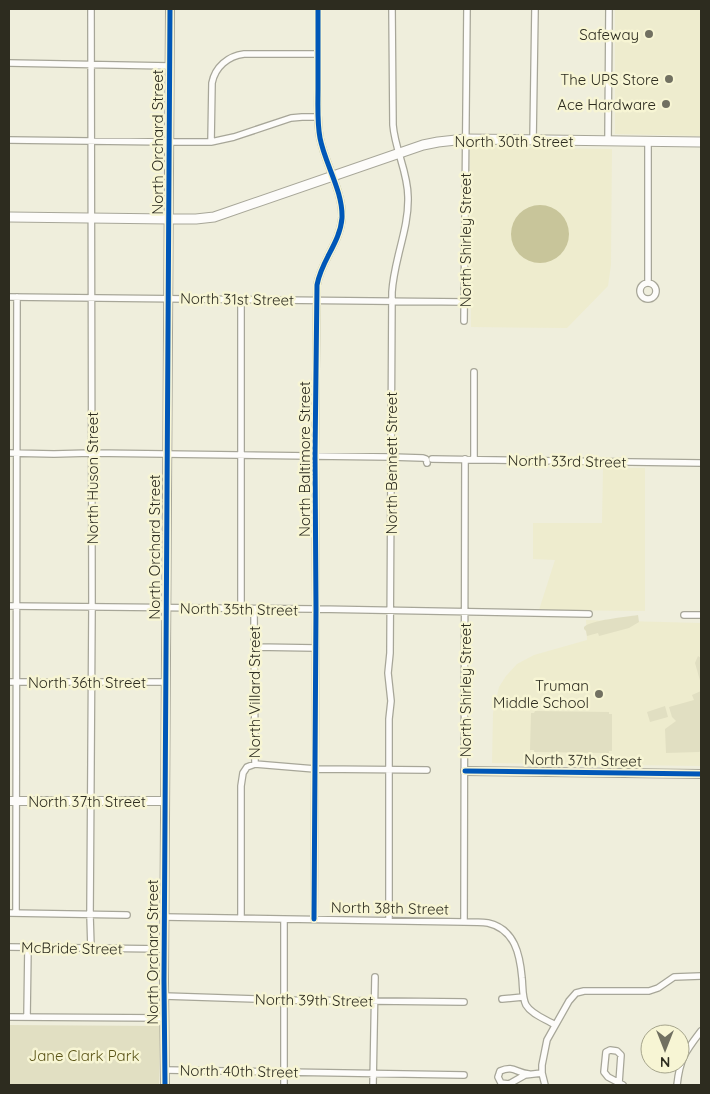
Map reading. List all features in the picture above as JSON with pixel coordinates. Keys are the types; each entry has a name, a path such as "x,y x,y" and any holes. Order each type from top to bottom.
{"main road":[{"name":"North 30th Street","path":"9,217 169,219 214,217 432,143 465,139 701,142"}],"street":[{"name":"North Huson Street","path":"90,9 91,948"},
{"name":"North Orchard Street","path":"165,1085 164,917 170,9"},
{"name":"North Baltimore Street","path":"314,919 317,300 319,275 337,238 341,221 341,203 321,142 318,117 318,9"},
{"name":"North Bennett Street","path":"389,920 389,719 391,701 388,673 390,653 392,286 408,216 407,179 394,137 393,125 392,9"},
{"name":"North Shirley Street","path":"464,321 467,9"},
{"path":"533,140 535,9"},
{"path":"608,141 609,9"},
{"path":"211,142 212,83 217,70 223,63 234,56 244,54 318,54"},
{"path":"9,63 170,66"},
{"path":"9,140 211,142 291,118 302,116 318,117"},
{"path":"648,142 648,283"},
{"name":"North 31st Street","path":"9,297 465,302"},
{"path":"16,913 12,801 17,606 17,297"},
{"name":"North Villard Street","path":"241,299 241,609"},
{"path":"474,372 474,459"},
{"name":"North 33rd Street","path":"9,453 391,457 422,458 430,461 474,459 701,463"},
{"name":"North Shirley Street","path":"464,922 465,459"},
{"name":"North 35th Street","path":"9,606 589,614"},
{"name":"North Villard Street","path":"242,918 242,778 248,766 256,764 254,609"},
{"path":"684,615 701,615"},
{"path":"254,647 316,648"},
{"name":"North 36th Street","path":"9,682 166,682"},
{"path":"256,764 315,768 427,770"},
{"name":"North 37th Street","path":"464,771 701,774"},
{"name":"North 37th Street","path":"12,801 165,801"},
{"path":"9,913 128,915"},
{"name":"North 38th Street","path":"164,917 480,922 493,925 506,932 516,946 519,954 523,997"},
{"path":"284,919 284,1085"},
{"name":"McBride Street","path":"9,947 164,949"},
{"path":"27,1017 28,947"},
{"path":"545,1085 542,1073 546,1045 568,1001 573,996 580,992 594,991 649,991 658,988 674,977 701,976"},
{"path":"373,1085 375,977"},
{"name":"North 39th Street","path":"164,996 284,1000 464,1002"},
{"path":"502,999 523,997 531,1011 555,1025"},
{"path":"9,1017 164,1018"},
{"path":"677,1085 680,1064 685,1053 701,1031"},
{"path":"610,1050 618,1051 621,1056 621,1084 608,1077 604,1072 606,1052 610,1050"},
{"path":"529,1074 507,1084 501,1083 498,1077 500,1071 508,1069 524,1074 542,1073"},
{"name":"North 40th Street","path":"164,1070 464,1075"}],"shaded area":[{"path":"615,9 701,9 701,136 615,134"},
{"path":"470,147 612,149 611,265 608,286 567,328 471,327"},
{"path":"534,205 546,205 556,209 565,218 569,240 561,255 546,263 534,263 524,259 515,250 511,240 511,228 515,218 524,209"},
{"path":"603,468 645,468 645,611 539,610 555,560 533,559 533,523 602,523"},
{"name":"Truman Middle School","path":"586,620 701,623 701,766 492,763 493,713 499,687 506,676 517,664 534,655 587,640"}],"green space":[{"path":"638,615 639,622 629,628 599,636 598,633 587,636 584,629 584,627 594,622"},
{"path":"698,656 701,658 701,684 695,663"},
{"path":"701,691 701,751 666,753 665,729 676,721 672,717 669,707 694,700 692,695"},
{"path":"665,706 668,717 650,722 647,712"},
{"path":"535,711 609,712 609,714 612,714 612,751 609,751 609,753 534,752 534,750 530,750 531,713"},
{"name":"Jane Clark Park","path":"9,1025 160,1026 159,1085 9,1085"}],"cycle path":[{"path":"165,1085 170,9"},
{"path":"314,919 317,285 322,268 338,236 342,218 340,198 322,148 319,132 318,9"},
{"path":"465,771 701,774"}],"place":[{"name":"Safeway","path":"649,34"},
{"name":"The UPS Store","path":"669,79"},
{"name":"Ace Hardware","path":"666,104"},
{"name":"Truman Middle School","path":"599,694"}]}
